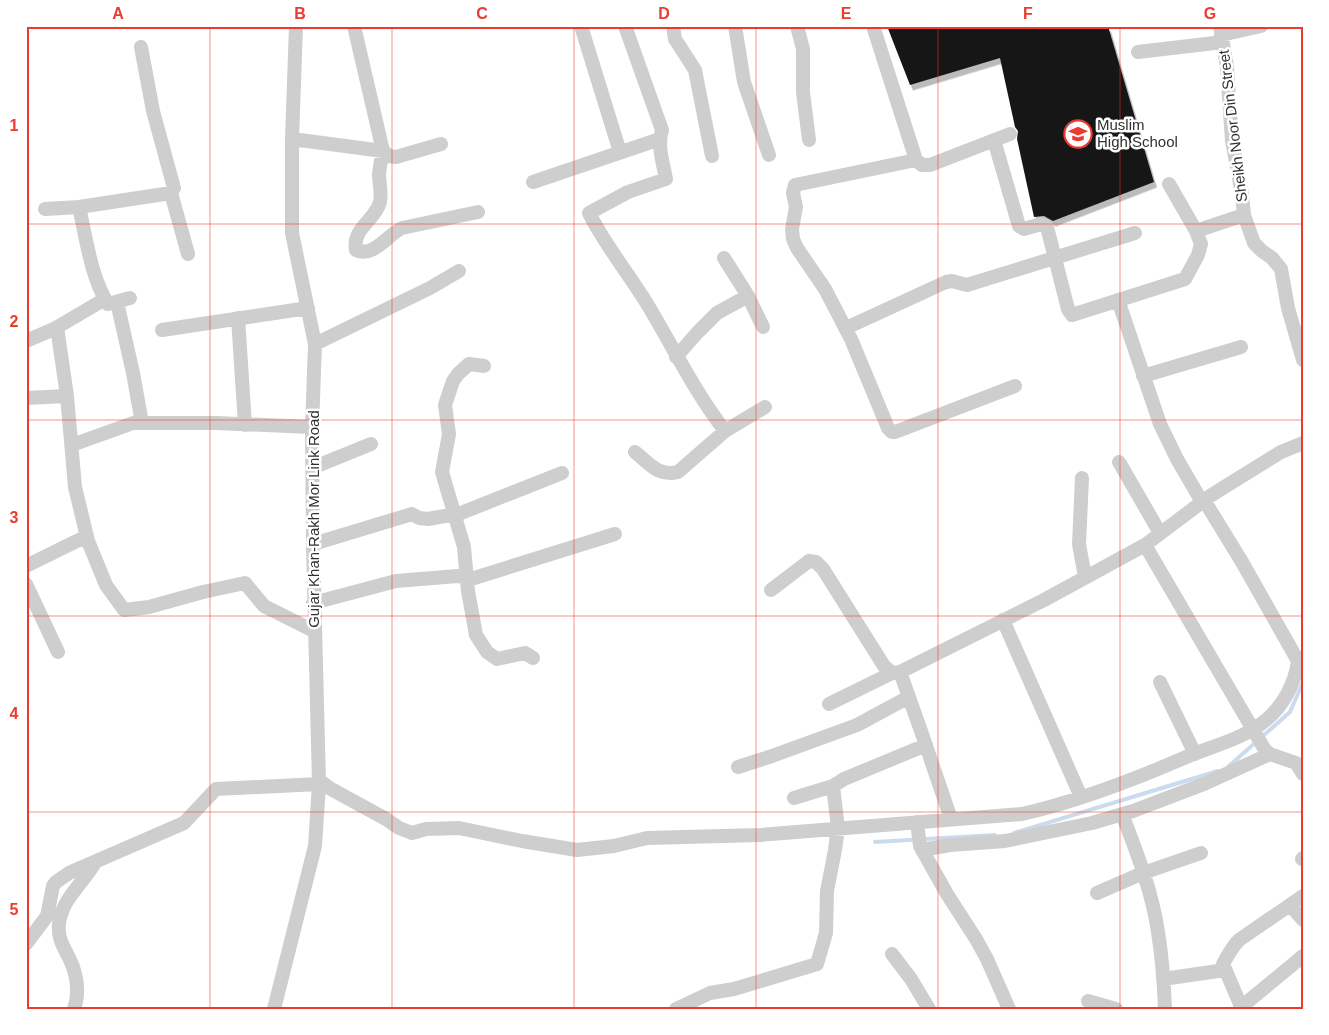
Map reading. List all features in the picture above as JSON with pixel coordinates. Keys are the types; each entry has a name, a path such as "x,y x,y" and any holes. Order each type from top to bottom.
{"street":[{"name":"Gujar Khan-Rakh Mor Link Road","path":"274,1009 315,846 319,782 314,631 312,468 315,344 292,233 292,138 296,26"},
{"path":"354,26 383,151 379,175 381,201 376,212 357,236 354,242 356,250 365,252 372,250 402,228 478,212"},
{"path":"581,26 620,152"},
{"path":"625,26 662,130 660,139 666,178 628,192 589,213 598,231 648,306 698,394 726,431"},
{"path":"673,26 675,39 694,70 712,156"},
{"path":"735,26 744,82 769,155"},
{"path":"797,26 803,49 803,92 809,140"},
{"path":"874,26 916,160 922,165 930,165 1010,134"},
{"path":"1138,52 1261,26"},
{"name":"Sheikh Noor Din Street","path":"1221,34 1228,67 1232,141 1244,215 1254,243 1281,268 1288,308 1303,360"},
{"path":"141,48 153,111 173,180 174,188 172,193 188,254"},
{"path":"292,138 383,151 389,156 396,158 441,144"},
{"path":"534,182 660,139"},
{"path":"994,140 1019,226 1024,229 1041,224 1047,227 1068,309 1072,315 1185,279 1198,255 1201,244 1196,231 1169,184"},
{"path":"916,160 795,185 793,193 796,207 793,239 797,248 825,288 846,328 888,428 892,432 1015,386"},
{"path":"45,209 172,193"},
{"path":"79,206 99,287 117,300 142,423"},
{"path":"1196,231 1244,215"},
{"path":"846,328 946,282 952,281 967,285 1135,233"},
{"path":"724,258 748,296 763,327"},
{"path":"315,344 430,288 459,271"},
{"path":"676,357 717,313 748,296"},
{"path":"26,341 117,300"},
{"path":"921,848 1006,840 1056,819 1081,797 1168,766 1254,730 1279,707 1291,687 1298,661 1242,562 1177,459 1160,424 1118,300"},
{"path":"162,330 308,308"},
{"path":"238,318 245,424"},
{"path":"57,327 67,396 74,487 87,536 106,585 124,610 149,607 202,592 246,583 264,606 314,631"},
{"path":"1143,376 1241,347"},
{"path":"484,366 470,364 458,374 448,392 445,405 448,434 442,472 466,552 466,578 476,635 487,652 497,659 525,653 533,658"},
{"path":"26,398 67,396"},
{"path":"635,452 660,472 670,474 678,472 726,431 764,407"},
{"path":"72,446 133,423 245,424 312,427"},
{"path":"829,704 1003,620 1145,545 1203,501 1281,452 1303,443"},
{"path":"312,468 371,444"},
{"path":"1119,462 1160,533"},
{"path":"313,544 412,514 419,518 428,519 455,514 562,473"},
{"path":"1082,478 1079,544 1085,577"},
{"path":"314,603 396,581 458,576 470,579 614,534"},
{"path":"26,566 87,536"},
{"path":"1145,545 1267,751 1296,763 1303,774"},
{"path":"771,590 809,561 816,562 823,569 884,666 896,672 909,697 951,819"},
{"path":"26,584 58,652"},
{"path":"1003,620 1081,797"},
{"path":"1160,682 1195,754"},
{"path":"738,767 857,725 909,697"},
{"path":"794,798 833,786 844,779 926,745"},
{"path":"26,944 48,916 51,893 56,882 69,872 184,823 216,789 319,782 399,828 412,833 426,829 458,828 577,850 614,846 647,838 760,835 918,826 951,819 1022,814 1092,823 1204,784 1267,751"},
{"path":"676,1009 710,993 734,989 817,964 826,933 827,890 837,831 833,786"},
{"path":"1122,814 1143,873 1158,932 1165,1009"},
{"path":"918,826 921,848 987,959 1008,1009"},
{"path":"1097,892 1143,873 1201,853"},
{"path":"74,1009 78,992 73,967 62,946 59,925 66,904 96,861"},
{"path":"1240,1008 1224,964 1233,946 1303,896"},
{"path":"1290,905 1303,920"},
{"path":"892,954 911,979 929,1009"},
{"path":"1240,1008 1303,956"},
{"path":"1163,979 1225,970"},
{"path":"1088,1001 1116,1009"}],"building":[{"name":"Muslim High School","path":"887,26 1108,26 1154,182 1053,221 1044,216 1034,217 1017,139 1018,131 1015,127 1000,58 910,85"}],"waterway":[{"path":"1229,766 1290,712 1303,682"},
{"path":"1014,833 1218,771"},
{"path":"875,842 995,835"}],"place":[{"name":"Muslim High School","path":"1078,134"}]}
